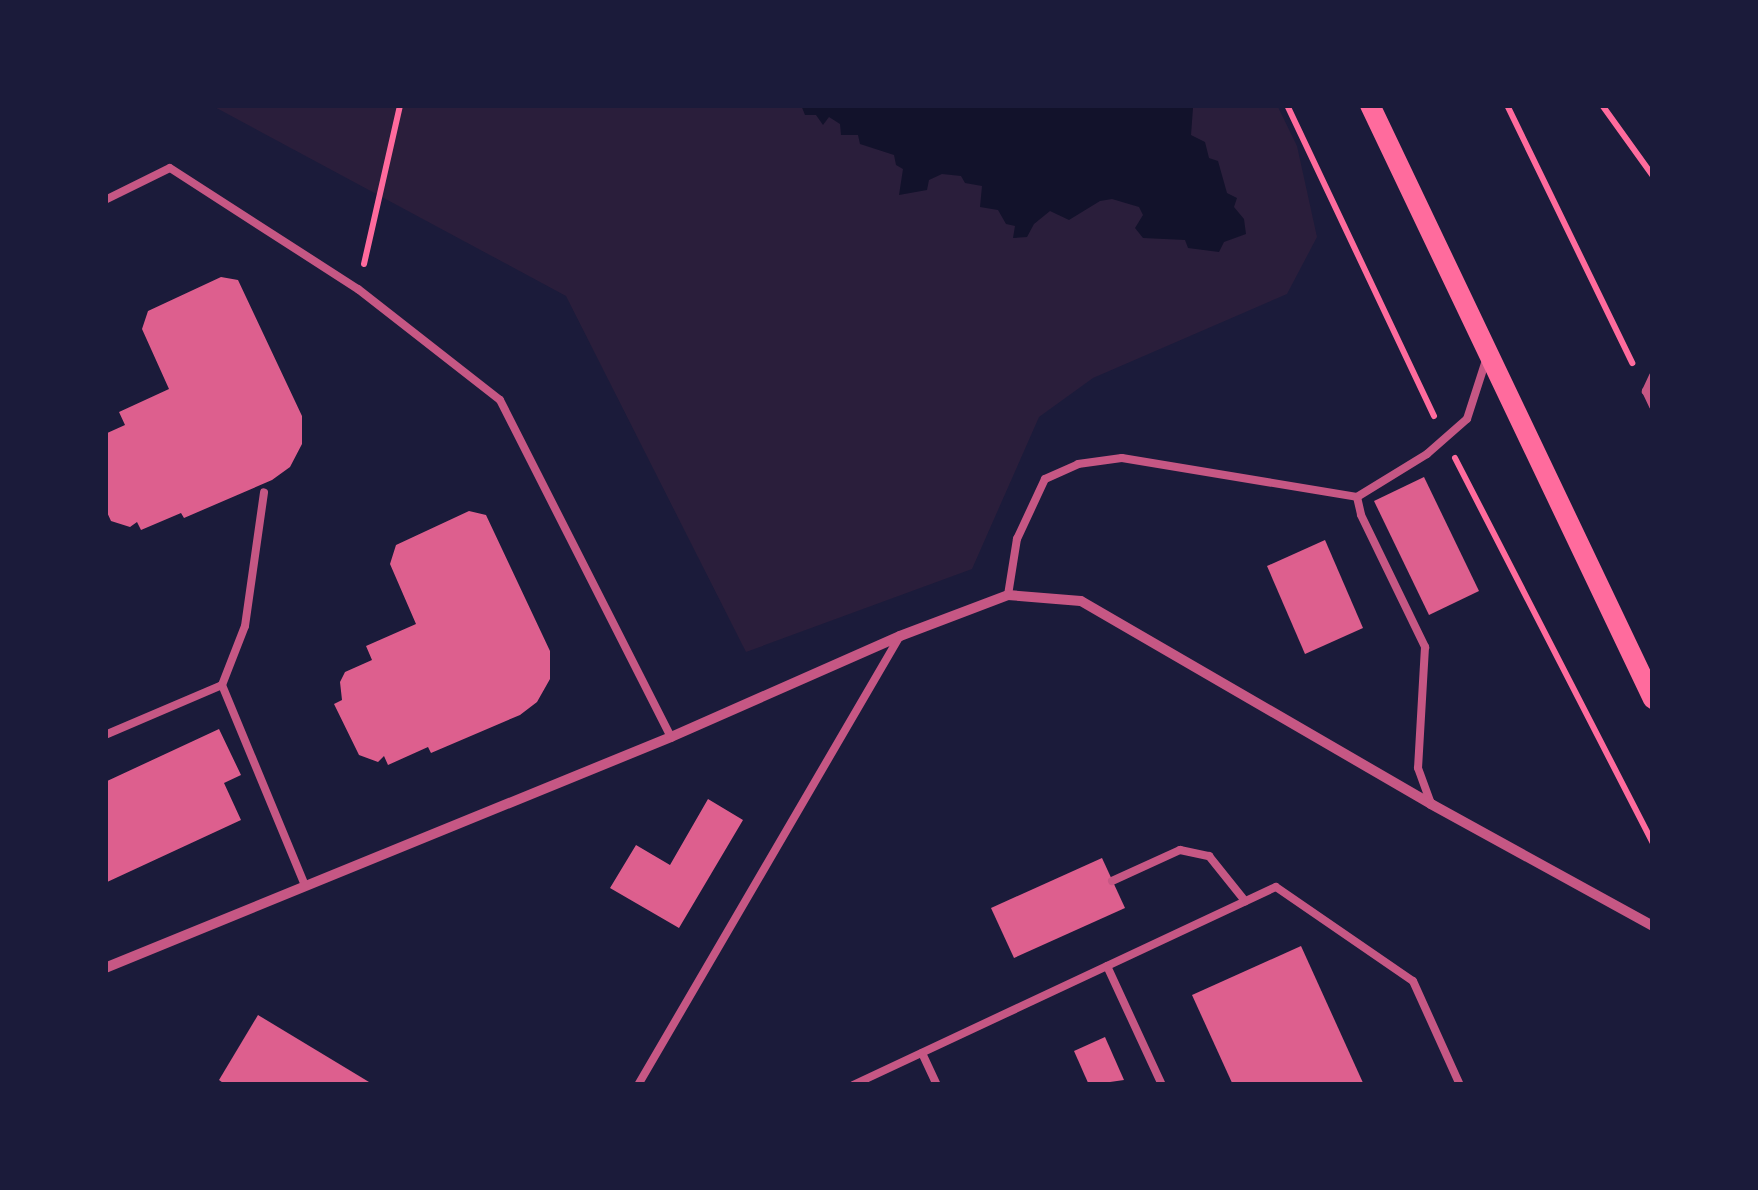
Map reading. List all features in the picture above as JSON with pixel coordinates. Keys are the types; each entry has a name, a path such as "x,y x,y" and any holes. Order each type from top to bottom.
{"main road":[{"path":"1370,105 1653,698"}],"street":[{"path":"105,968 672,737 900,636 1008,596 1081,601 1431,804 1653,926"}],"lane":[{"path":"105,200 170,168 358,290 500,400 672,737"},
{"path":"1008,596 1016,539 1046,479 1078,464 1122,458 1357,497 1445,439 1467,419 1488,356"},
{"path":"1653,376 1646,391 1653,406"},
{"path":"264,492 245,626 222,685 305,886"},
{"path":"1357,497 1361,515 1425,648 1418,768 1431,804"},
{"path":"638,1085 900,636"},
{"path":"105,735 222,685"},
{"path":"1112,881 1180,850 1209,856 1246,902"},
{"path":"853,1085 1276,887 1412,980 1460,1085"},
{"path":"1108,966 1162,1085"},
{"path":"922,1053 937,1085"}],"path":[{"path":"358,290 400,105"},
{"path":"1287,105 1445,439 1653,843"},
{"path":"1507,105 1646,391"},
{"path":"1602,105 1653,176"}],"shaded area":[{"path":"211,105 1277,105 1297,146 1317,237 1287,294 1093,378 1039,417 972,569 746,652 566,296"},
{"path":"801,105 1193,108 1191,135 1205,142 1209,158 1218,161 1227,193 1237,198 1234,207 1244,219 1246,234 1224,242 1219,252 1188,248 1185,240 1143,238 1135,228 1143,215 1139,207 1112,199 1100,201 1069,220 1050,211 1034,224 1027,237 1013,238 1015,226 1006,224 998,210 980,207 982,186 965,183 961,176 942,174 929,180 927,190 899,195 903,169 896,165 894,155 860,144 858,135 841,135 840,124 829,117 823,125 816,115 805,115"}],"building":[{"path":"221,277 238,280 302,416 302,444 290,467 272,480 184,518 181,513 141,530 137,522 130,527 111,521 105,508 105,434 125,425 119,412 169,389 142,329 148,311"},
{"path":"1424,477 1479,591 1429,615 1374,501"},
{"path":"469,511 486,515 550,651 550,679 537,702 520,715 431,753 428,747 388,765 384,756 378,762 359,755 334,704 342,700 340,682 345,672 372,660 366,646 416,624 390,564 396,545"},
{"path":"1325,540 1363,628 1305,654 1267,566"},
{"path":"219,729 241,775 224,783 241,820 105,883 105,782"},
{"path":"708,799 743,820 679,928 610,888 636,845 670,865"},
{"path":"1102,858 1125,908 1014,958 991,908"},
{"path":"1301,946 1364,1085 1233,1085 1192,995"},
{"path":"258,1015 374,1085 226,1085 219,1080"},
{"path":"1105,1037 1124,1080 1089,1085 1074,1051"}]}
